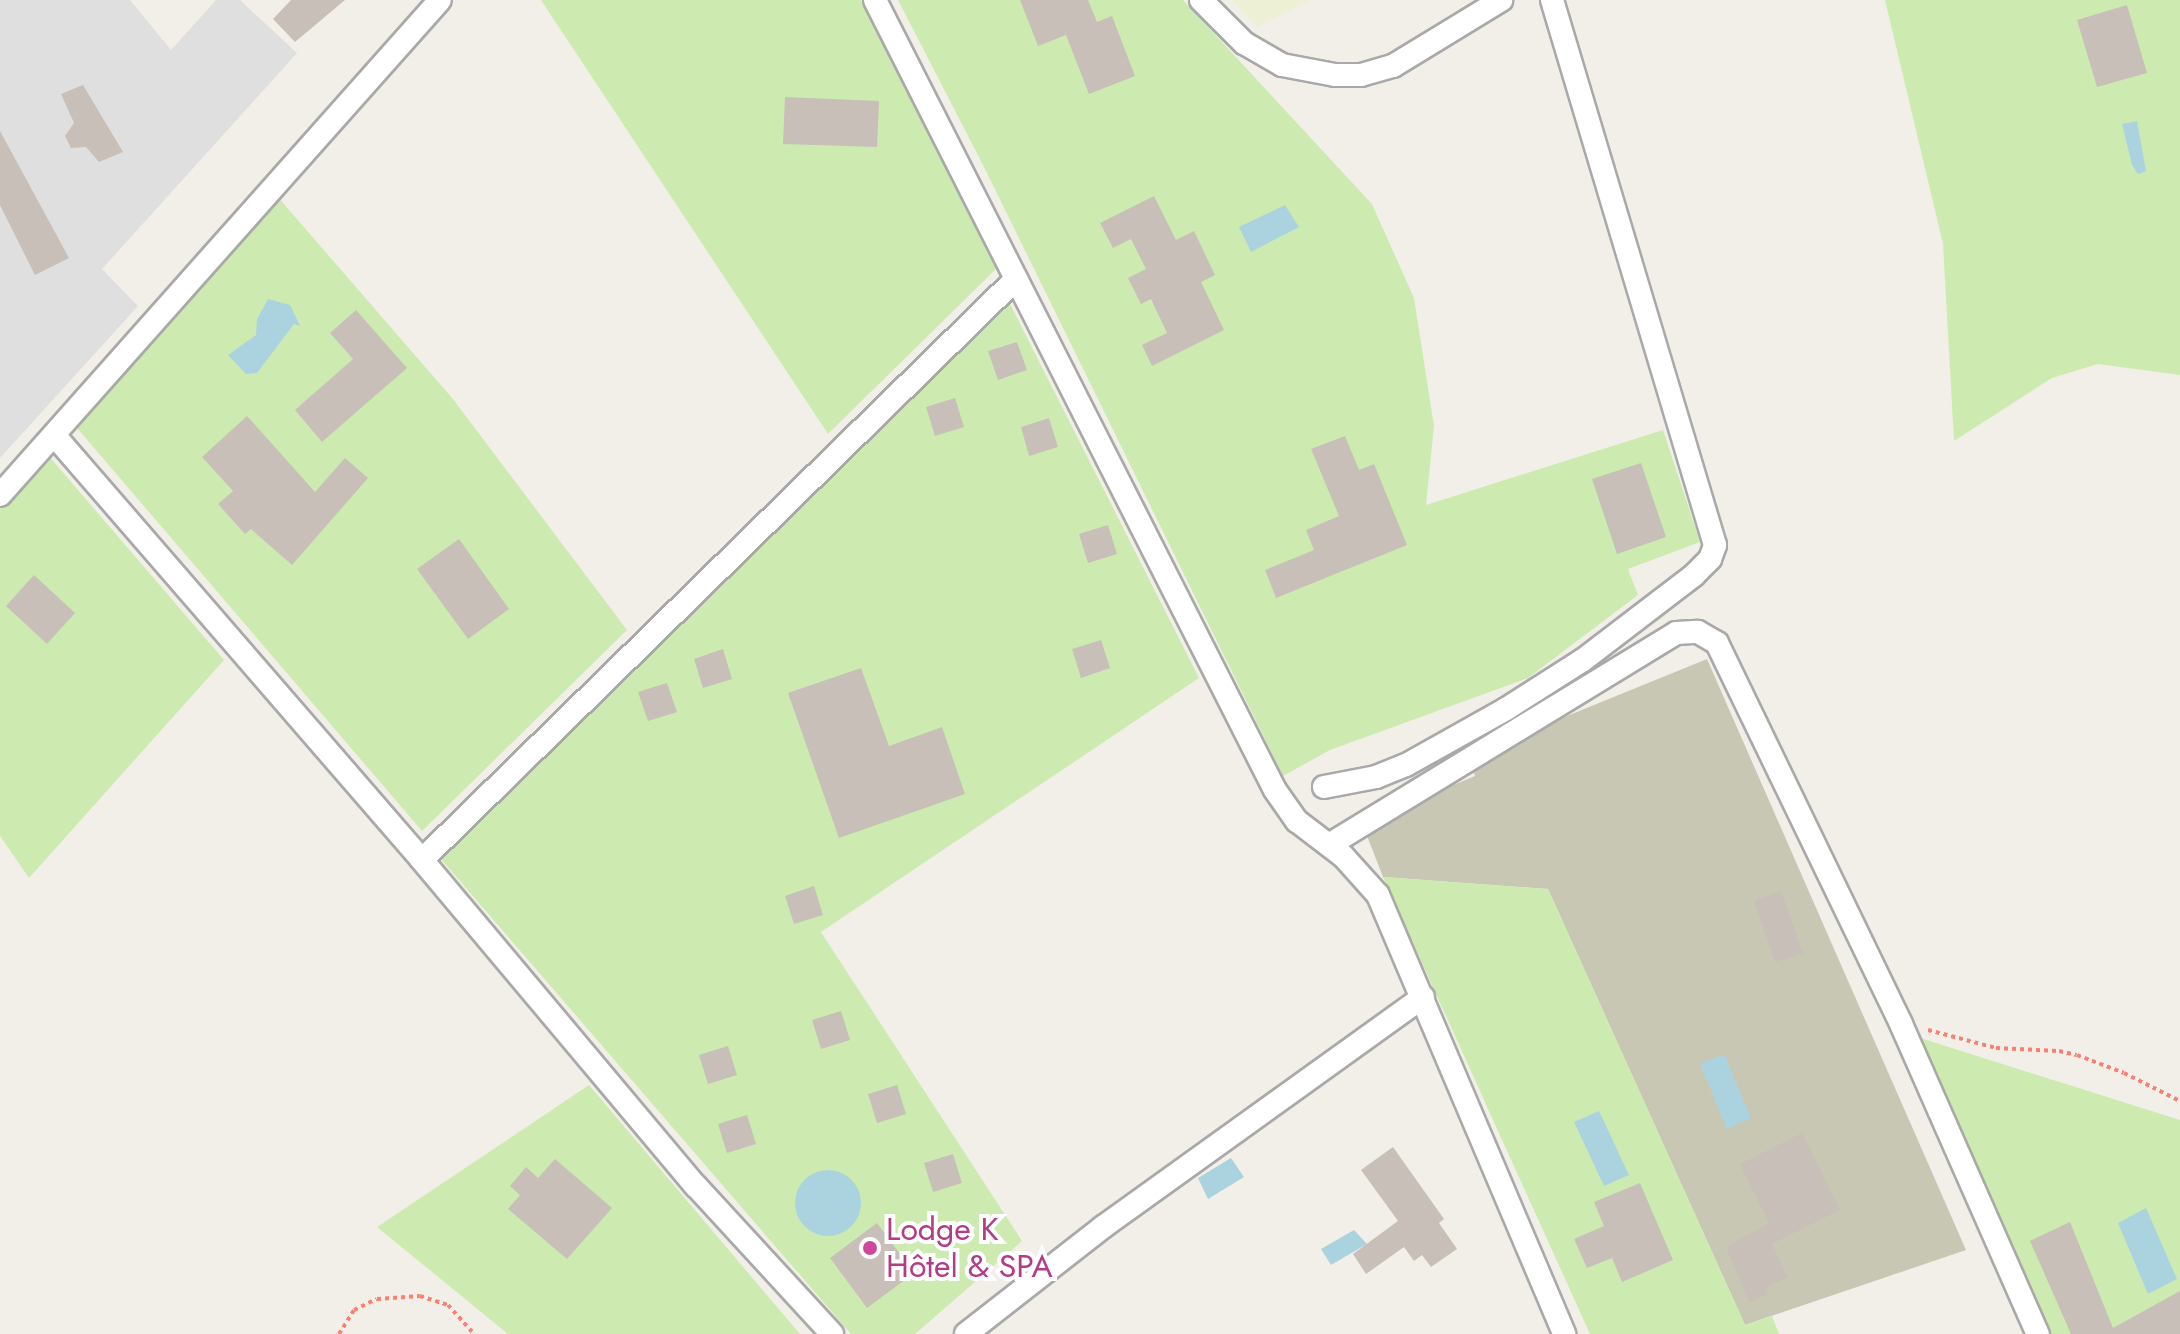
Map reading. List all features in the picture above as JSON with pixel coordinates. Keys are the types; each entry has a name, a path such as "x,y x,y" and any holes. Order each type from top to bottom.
{"street":[{"path":"0,495 440,0"},
{"path":"875,0 1275,790 1297,821 1363,875 1378,895 1564,1334"},
{"path":"1201,0 1260,55 1282,65 1348,75 1393,66 1501,0"},
{"path":"1324,787 1376,777 1406,765 1506,709 1583,660 1694,575 1710,559 1715,545 1552,0"},
{"path":"422,860 1016,279"},
{"path":"54,435 422,860 696,1186 832,1334"},
{"path":"1329,845 1676,633 1698,632 1717,643 1901,1024 2038,1334"},
{"path":"966,1334 1103,1227 1423,997"}],"path":[{"path":"1901,1024 1996,1048 2059,1051 2077,1055 2124,1073 2180,1101"},
{"path":"339,1334 354,1310 377,1299 420,1296 448,1305 474,1334"}],"shaded area":[{"path":"0,0 130,0 171,50 216,0 240,0 297,53 102,269 138,306 0,458"},
{"path":"1232,0 1310,0 1257,27"},
{"path":"1707,659 1966,1250 1745,1325 1548,889 1383,877 1362,823 1475,776 1469,756"}],"green space":[{"path":"541,0 861,0 997,268 828,434"},
{"path":"898,0 1183,0 1372,204 1414,298 1434,426 1426,505 1663,430 1700,542 1628,569 1638,595 1528,678 1330,750 1283,776 984,167"},
{"path":"1885,0 2180,0 2180,375 2098,364 2052,378 1954,441 1943,244"},
{"path":"277,196 453,399 627,630 422,831 71,421"},
{"path":"1007,298 1199,678 821,932 1022,1241 915,1334 851,1334 440,858"},
{"path":"48,455 224,660 29,878 0,836 0,509"},
{"path":"1383,877 1548,889 1745,1325 1772,1316 1779,1334 1590,1334"},
{"path":"1914,1036 2180,1120 2180,1334 2050,1334"},
{"path":"589,1085 800,1334 508,1334 377,1227"}],"water":[{"path":"2137,121 2146,171 2138,174 2132,165 2122,124"},
{"path":"1285,205 1299,227 1251,252 1239,227"},
{"path":"268,299 290,305 300,326 294,324 257,373 246,374 228,355 256,335 257,319"},
{"path":"1724,1054 1751,1118 1727,1129 1700,1064"},
{"path":"1599,1111 1629,1175 1604,1186 1574,1122"},
{"path":"1231,1158 1244,1177 1208,1199 1198,1178"},
{"path":"822,1170 834,1170 846,1175 856,1185 861,1203 859,1216 846,1231 834,1236 822,1236 810,1231 800,1221 795,1209 795,1197 800,1185 810,1175"},
{"path":"2146,1208 2177,1279 2148,1294 2118,1223"},
{"path":"1354,1230 1367,1244 1331,1265 1321,1249"}],"building":[{"path":"291,0 345,0 295,42 273,19"},
{"path":"1020,0 1088,0 1097,22 1112,16 1135,76 1089,94 1066,35 1038,46"},
{"path":"2127,5 2147,73 2097,87 2077,20"},
{"path":"83,85 123,152 99,162 86,147 71,148 65,136 74,123 61,94"},
{"path":"785,97 879,101 877,147 783,144"},
{"path":"0,131 69,258 35,275 0,205"},
{"path":"1154,196 1176,240 1194,231 1215,275 1201,282 1224,330 1152,366 1142,345 1167,333 1151,299 1141,304 1128,278 1146,269 1131,239 1113,248 1100,223"},
{"path":"356,310 407,368 322,442 295,410 353,359 330,333"},
{"path":"1017,342 1027,370 998,380 988,351"},
{"path":"955,398 964,427 935,436 926,407"},
{"path":"247,416 315,492 345,458 368,478 292,565 251,529 245,534 218,504 233,491 202,457"},
{"path":"1049,418 1058,447 1029,456 1021,427"},
{"path":"1345,436 1359,470 1374,464 1407,545 1276,598 1265,570 1314,550 1306,530 1339,516 1311,449"},
{"path":"1641,463 1666,537 1617,554 1592,479"},
{"path":"1108,525 1117,554 1088,563 1079,534"},
{"path":"459,539 509,609 468,639 417,569"},
{"path":"34,575 75,613 47,644 6,606"},
{"path":"1101,640 1110,668 1081,678 1072,649"},
{"path":"723,649 732,679 703,688 694,659"},
{"path":"861,668 889,746 942,727 965,794 839,838 788,693"},
{"path":"667,683 677,712 648,721 638,692"},
{"path":"814,886 823,915 794,924 785,896"},
{"path":"1781,891 1803,953 1775,962 1754,901"},
{"path":"841,1011 850,1040 821,1049 812,1020"},
{"path":"728,1046 737,1075 708,1084 699,1055"},
{"path":"897,1085 906,1114 877,1123 868,1094"},
{"path":"747,1115 756,1144 727,1153 718,1124"},
{"path":"1802,1133 1840,1210 1772,1244 1787,1277 1765,1288 1768,1294 1749,1302 1726,1247 1769,1223 1740,1164"},
{"path":"1393,1147 1444,1219 1439,1223 1457,1249 1431,1267 1422,1255 1414,1261 1404,1247 1366,1274 1353,1254 1398,1221 1361,1170"},
{"path":"953,1154 962,1183 933,1192 924,1163"},
{"path":"555,1159 612,1208 567,1259 508,1209 520,1195 510,1186 526,1167 538,1178"},
{"path":"1640,1183 1673,1260 1622,1282 1612,1258 1587,1268 1574,1239 1604,1226 1594,1202"},
{"path":"2070,1222 2113,1328 2180,1291 2180,1334 2071,1334 2030,1241"},
{"path":"877,1223 914,1273 867,1308 830,1258"}],"place":[{"name":"Lodge K Hôtel & SPA","path":"870,1248"}]}
